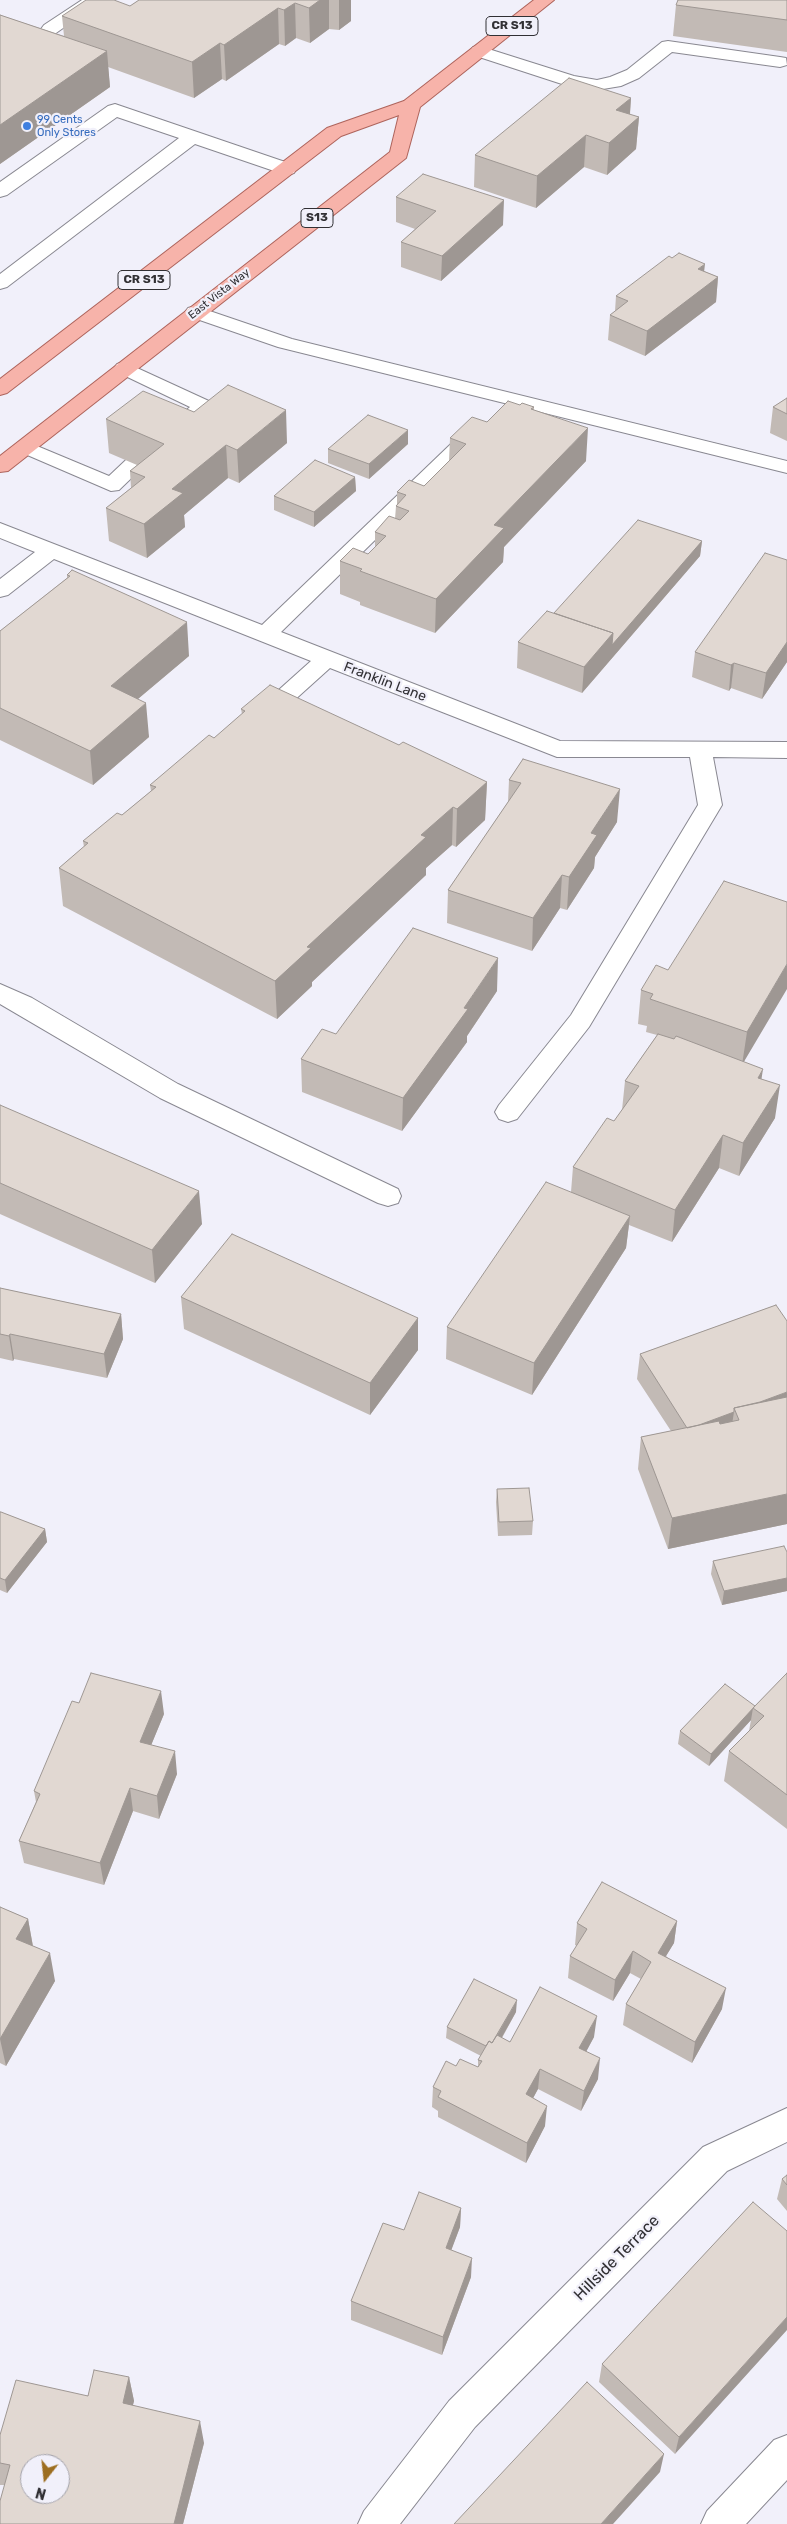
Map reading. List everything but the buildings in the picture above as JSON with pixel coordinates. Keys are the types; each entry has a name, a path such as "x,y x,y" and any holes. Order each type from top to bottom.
{"main road":[{"name":"CR S13","path":"0,389 334,132 411,105 546,0"},
{"name":"East Vista Way","path":"0,466 399,154 411,105"}],"street":[{"path":"50,29 94,0"},
{"path":"479,51 571,81 597,85 615,82 633,74 668,46 780,62"},
{"path":"0,190 115,110 287,169"},
{"path":"0,283 192,137"},
{"path":"195,312 285,343 787,467"},
{"path":"124,368 204,406 170,434"},
{"path":"265,635 461,445"},
{"path":"25,447 111,485 135,464"},
{"name":"Franklin Lane","path":"0,530 557,748 787,750"},
{"path":"0,590 51,550"},
{"path":"246,731 327,659"},
{"path":"508,1112 580,1021 710,804 700,749"},
{"path":"0,993 23,1004 169,1090 388,1196"},
{"name":"Hillside Terrace","path":"377,2524 462,2414 715,2159 787,2124"},
{"path":"720,2524 787,2453"}],"place":[{"name":"99 Cents Only Stores","path":"27,126"}]}
